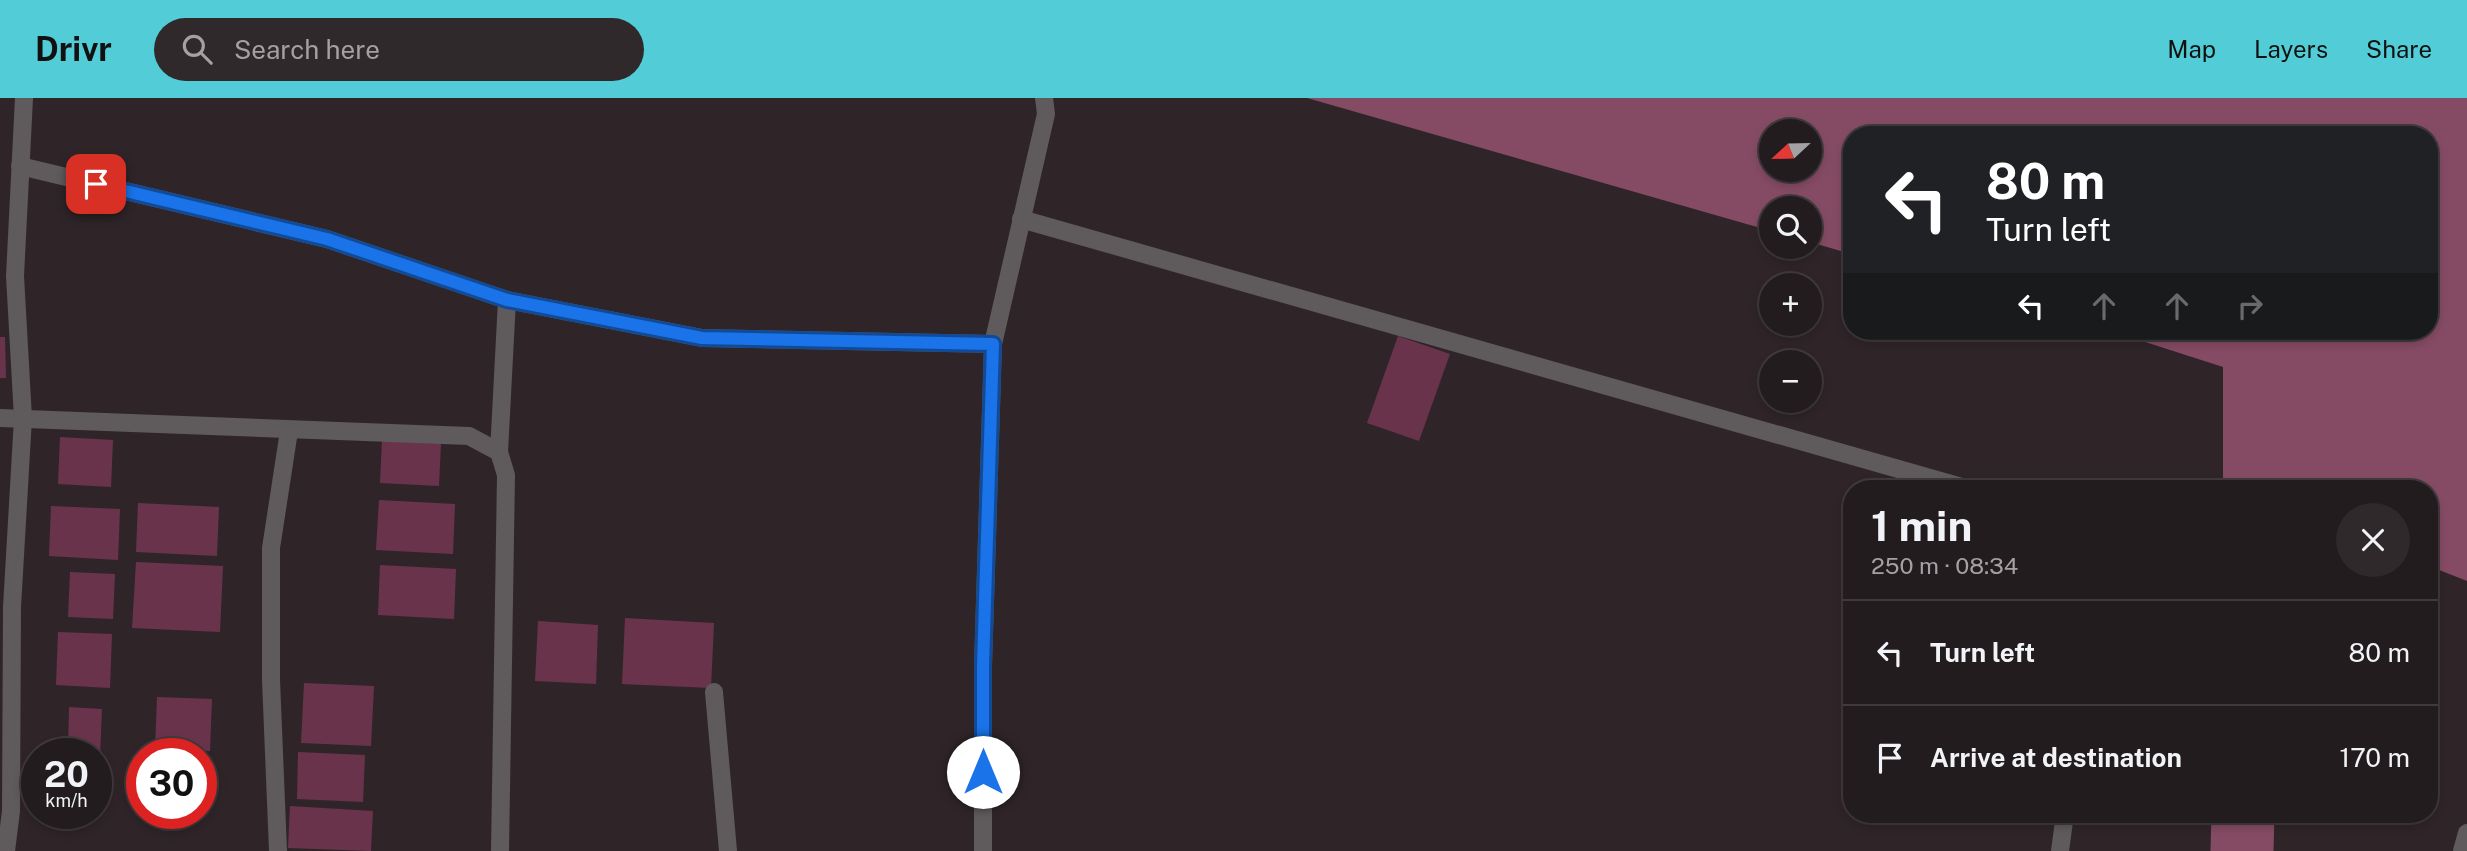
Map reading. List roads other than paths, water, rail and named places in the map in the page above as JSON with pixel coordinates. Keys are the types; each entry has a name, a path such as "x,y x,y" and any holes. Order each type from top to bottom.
{"street":[{"path":"6,851 11,811 12,607 23,418 15,276 24,98"},
{"path":"983,851 983,666 993,344 1046,114 1044,98"},
{"path":"20,166 327,239 507,300 702,338 993,344"},
{"path":"1021,219 1937,480"},
{"path":"500,851 506,475 499,452 507,300"},
{"path":"0,418 469,436 499,452"},
{"path":"278,851 271,680 271,548 289,431"},
{"path":"714,692 729,851"},
{"path":"2060,851 2064,823"},
{"path":"2462,851 2467,832"}],"waterway":[{"path":"2242,851 2243,823"}]}
